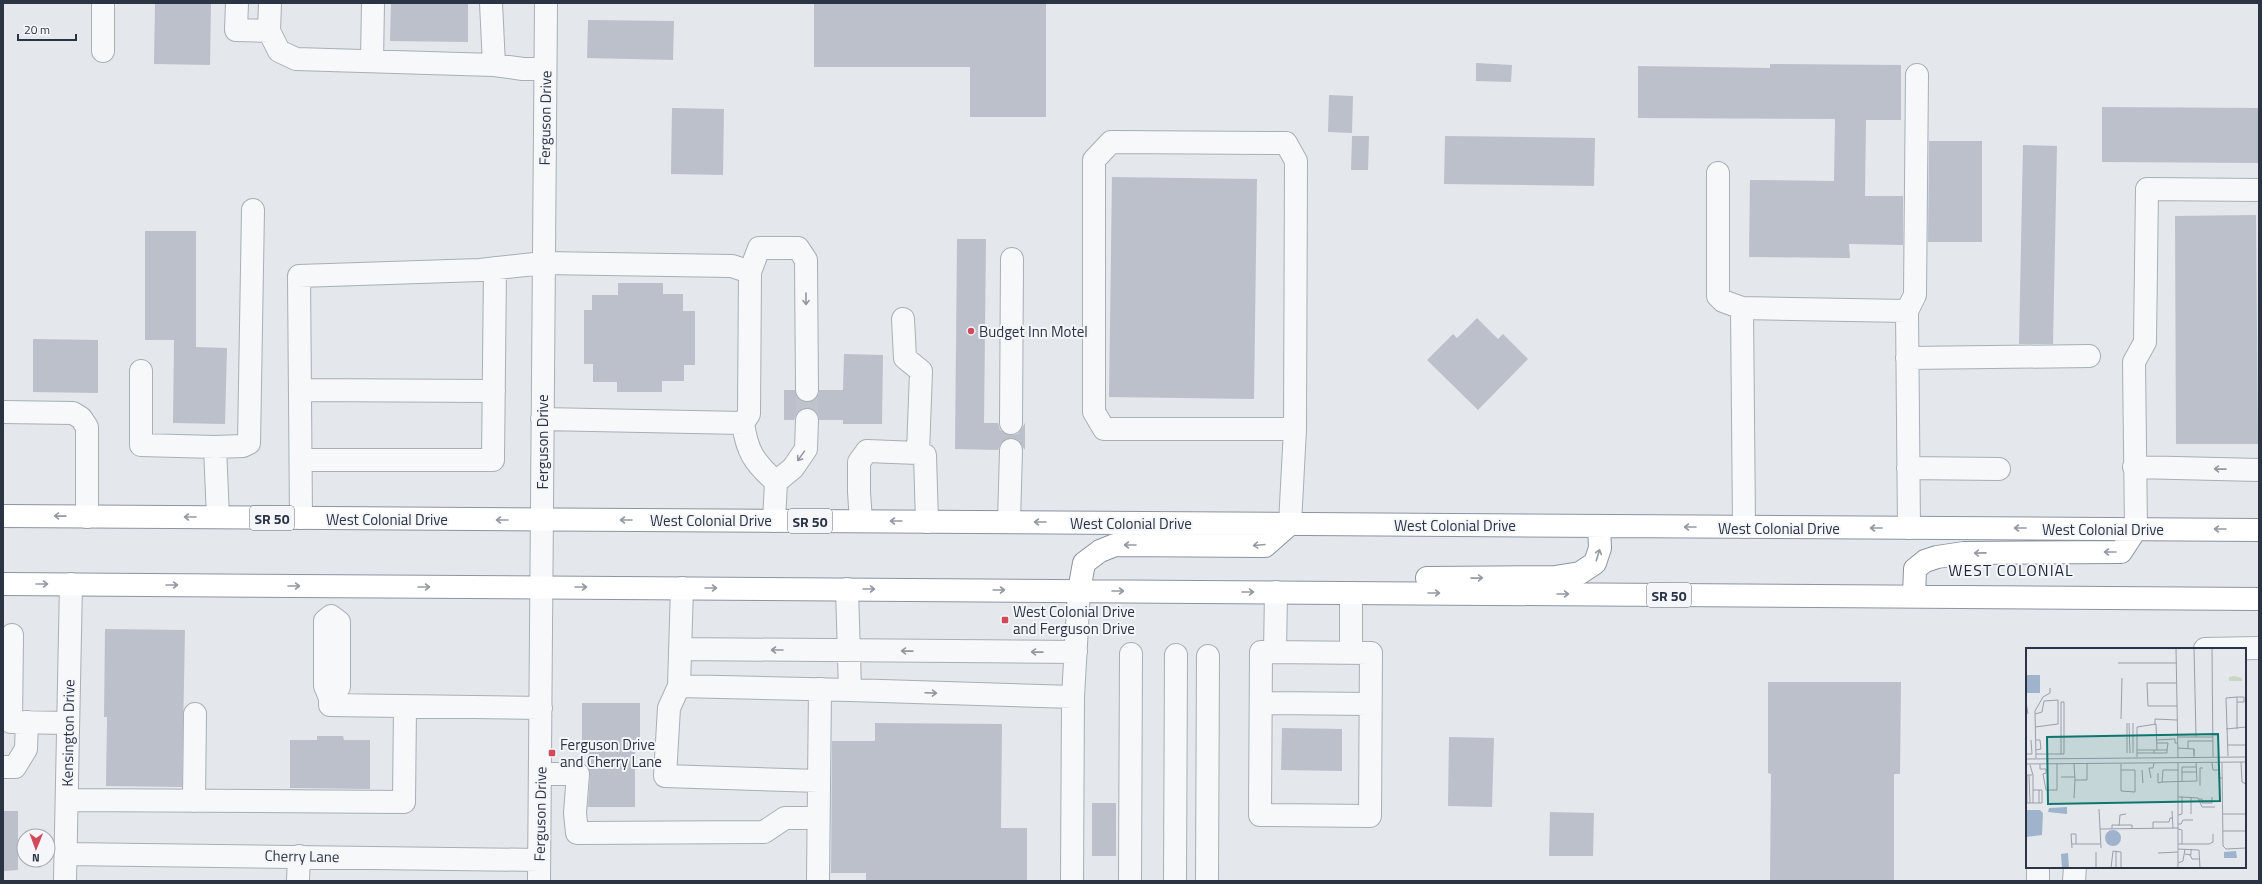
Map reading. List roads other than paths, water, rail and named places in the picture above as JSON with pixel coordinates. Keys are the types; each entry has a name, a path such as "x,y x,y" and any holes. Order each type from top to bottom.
{"highway":[{"name":"West Colonial Drive","path":"3,516 2259,530"},
{"path":"1078,591 1084,563 1100,551 1115,545 1265,546 1290,524"},
{"path":"1386,593 1410,579 1555,577 1580,573 1595,563 1600,548 1599,526"},
{"path":"1914,596 1915,569 1925,561 1937,556 1964,554 2121,552 2136,529"},
{"name":"SR 50","path":"3,584 2259,599"}],"street":[{"path":"103,3 103,51"},
{"path":"237,3 236,30 269,31"},
{"path":"270,3 269,31 279,51 296,59 545,69"},
{"path":"372,61 373,3"},
{"path":"491,3 494,66"},
{"name":"Ferguson Drive","path":"539,881 546,3"},
{"path":"1909,528 1907,311 1914,295 1917,75"},
{"path":"1290,524 1294,429 1296,161 1286,143 1110,142 1094,160 1094,412 1104,429 1294,429"},
{"path":"1718,173 1718,296 1723,301 1742,308 1907,311"},
{"path":"2136,529 2134,467 2134,362 2145,342 2148,189 2259,190"},
{"path":"141,371 141,445 216,447 243,446 248,443 253,210"},
{"path":"776,482 752,458 745,437 744,423 749,414 750,272 759,248 798,248 806,260 807,390"},
{"path":"1011,423 1012,259"},
{"path":"301,518 299,276 496,268 543,263 732,266 750,272"},
{"path":"300,460 493,460 496,268"},
{"path":"1742,308 1744,527"},
{"path":"903,319 906,358 921,371 918,453"},
{"path":"1907,358 2089,356"},
{"path":"300,390 494,391"},
{"path":"3,412 72,413 81,418 87,427 87,517"},
{"path":"542,419 744,423"},
{"path":"774,521 776,482 793,468 806,449 807,420"},
{"path":"216,447 218,518"},
{"path":"1009,522 1011,450"},
{"path":"861,521 858,492 859,462 867,451 918,453 925,455 926,522"},
{"path":"2134,467 2259,470"},
{"path":"1908,468 1999,469"},
{"name":"Kensington Drive","path":"65,881 71,584"},
{"path":"329,586 331,616 325,621 332,653 325,686 330,698 330,705 541,708"},
{"path":"682,588 679,686 669,708 665,776 819,781"},
{"path":"847,589 850,690"},
{"path":"1072,881 1073,697 1078,591"},
{"path":"1275,652 1276,592"},
{"path":"1351,593 1351,652"},
{"path":"12,635 11,722 68,722"},
{"path":"2246,648 2259,648"},
{"path":"680,649 1076,652"},
{"path":"1261,652 1275,652 1371,653 1370,816 1260,816 1261,652"},
{"path":"1130,881 1131,654"},
{"path":"1175,881 1176,655"},
{"path":"1207,881 1208,656"},
{"path":"679,686 1073,697"},
{"path":"818,881 820,689"},
{"path":"1261,703 1370,704"},
{"path":"67,800 404,802 405,706"},
{"path":"194,801 195,714"},
{"path":"3,767 15,767 26,749 27,722"},
{"path":"540,774 578,774 576,812 577,833 764,832 785,818 818,818"},
{"name":"Cherry Lane","path":"66,854 539,860"},
{"path":"298,881 299,856"},
{"path":"2038,868 2038,881"},
{"path":"2074,881 2075,868"}],"tunnel":[{"path":"807,390 807,420"}],"place":[{"name":"Budget Inn Motel","path":"971,331"},
{"name":"West Colonial Drive and Ferguson Drive","path":"1005,620"},
{"name":"Ferguson Drive and Cherry Lane","path":"552,753"}],"district":[{"name":"WEST COLONIAL","path":"2011,570"}]}
